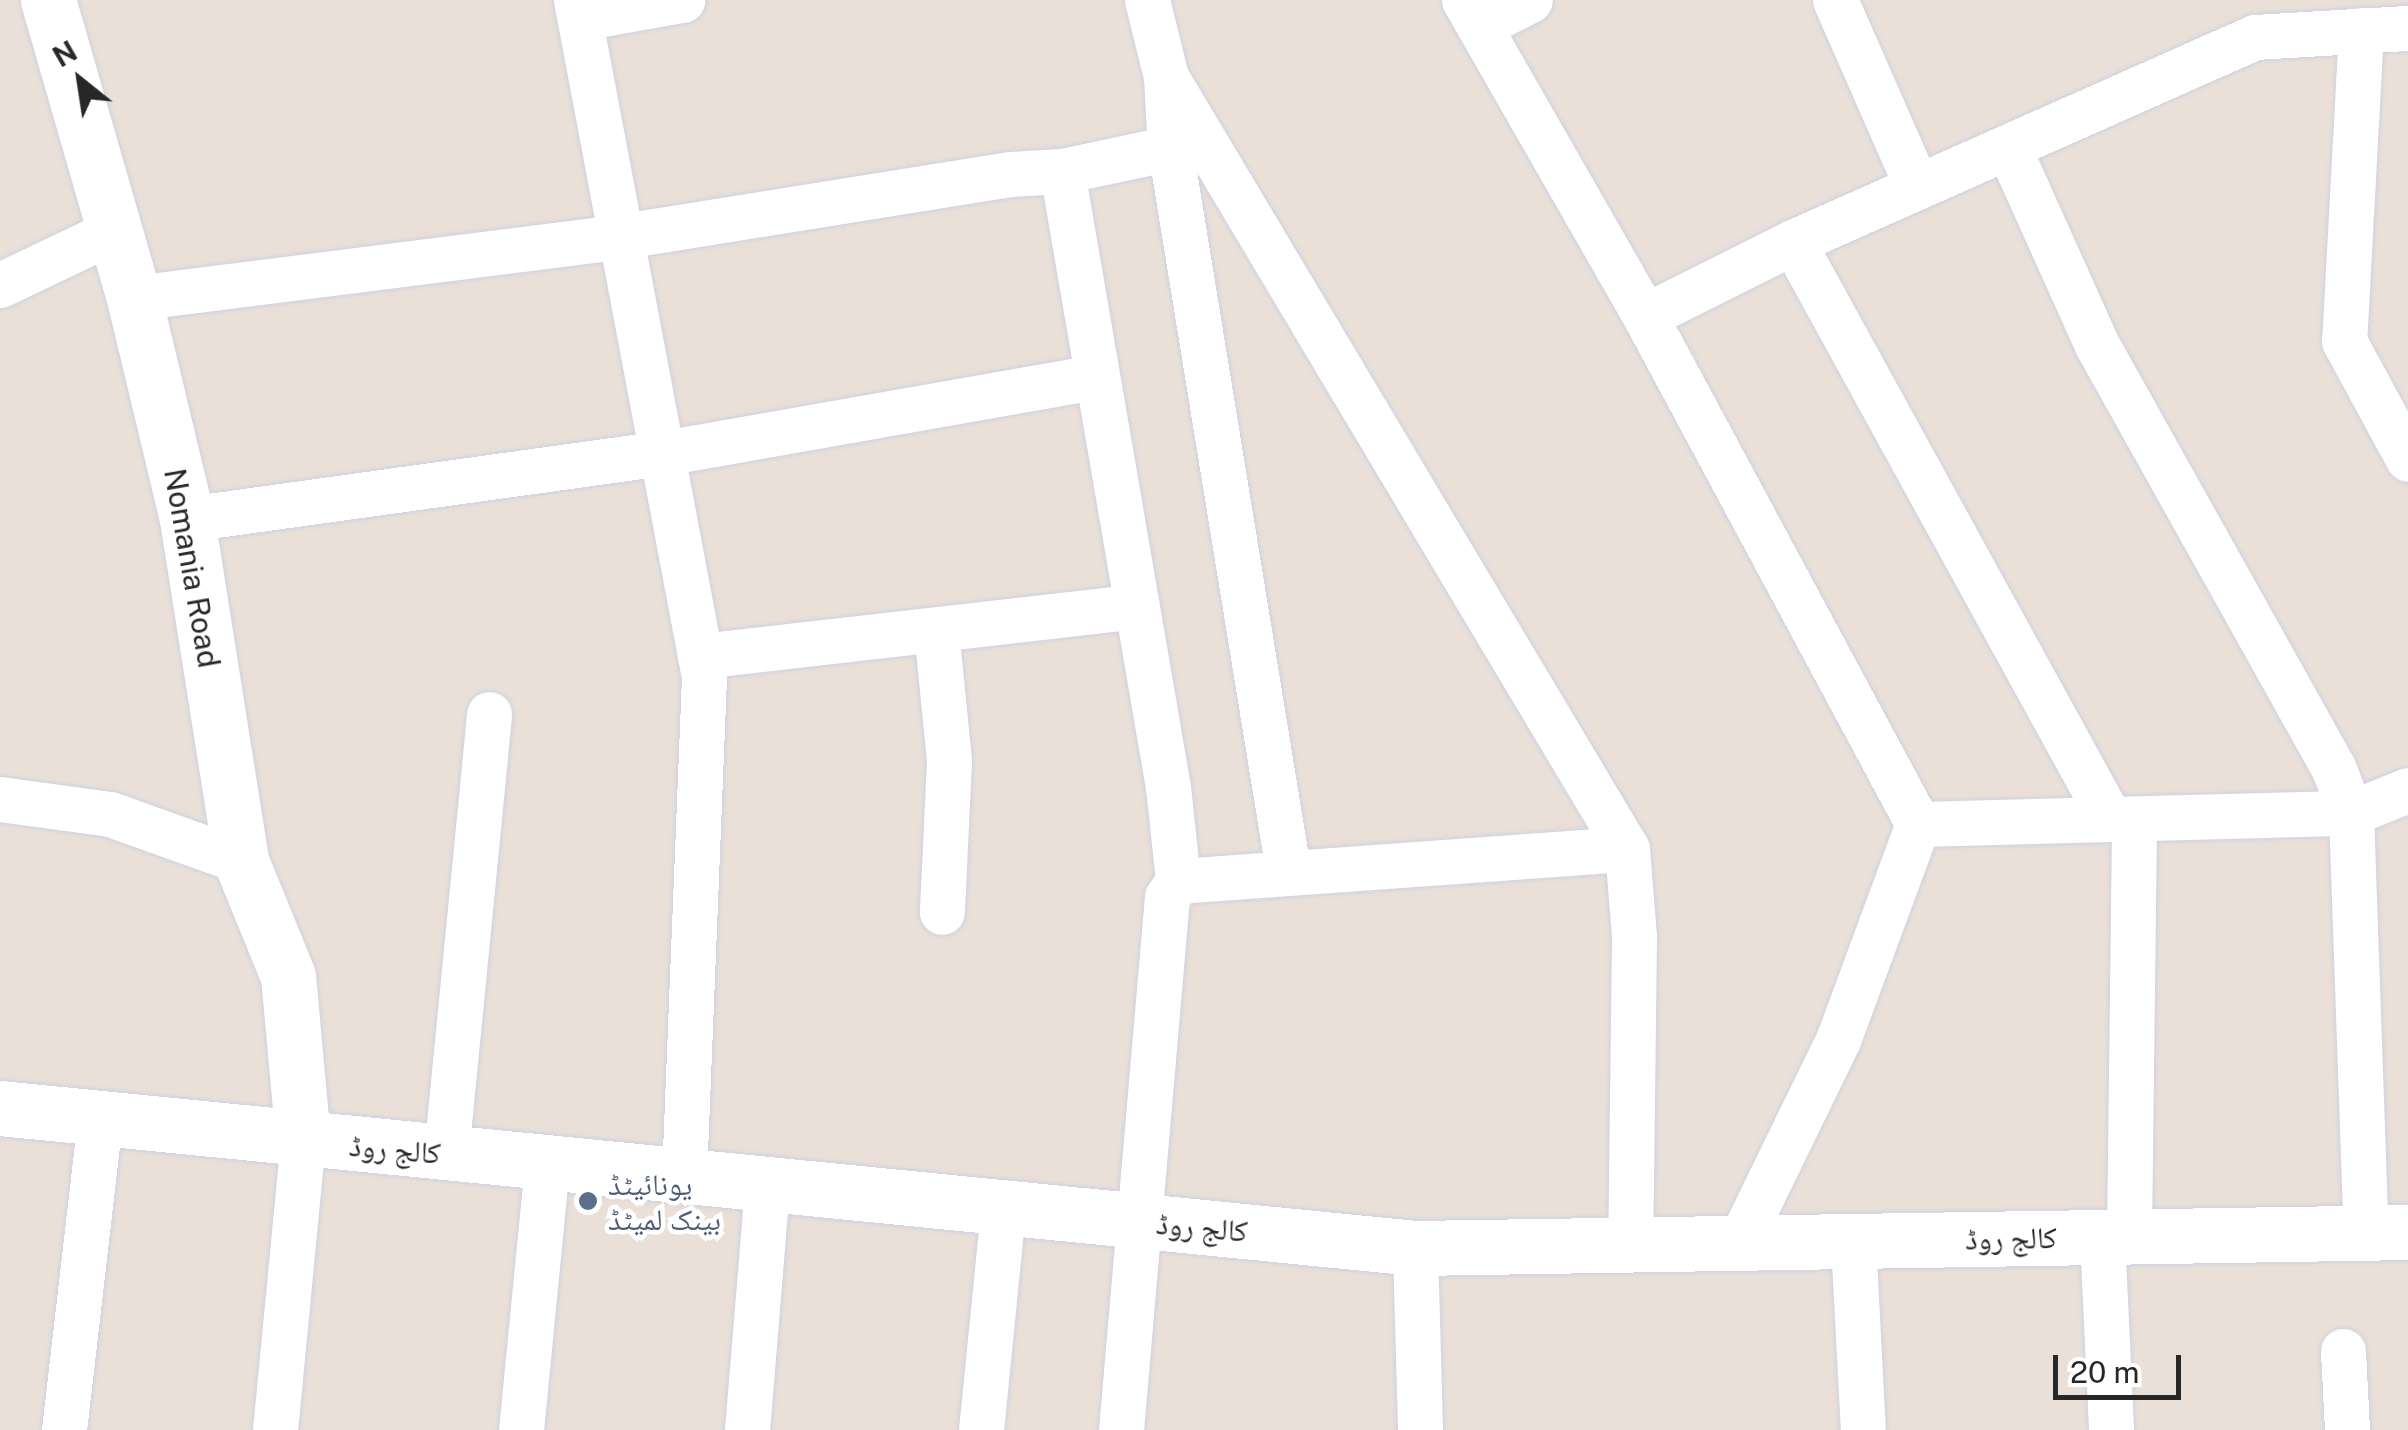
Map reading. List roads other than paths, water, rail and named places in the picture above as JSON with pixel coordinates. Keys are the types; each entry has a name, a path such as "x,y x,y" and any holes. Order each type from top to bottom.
{"main road":[{"name":"Nomania Road","path":"48,0 134,298 188,519 241,861 288,976 303,1141"},
{"name":"کالج روڈ","path":"0,1108 1002,1211 1415,1248 2387,1232"}],"street":[{"path":"682,0 578,9 658,454 700,656 684,1178"},
{"path":"1147,0 1166,77 1170,148 1288,870"},
{"path":"1530,0 1472,13 1645,316 1918,824 1838,1040 1740,1243"},
{"path":"1835,0 1917,187"},
{"path":"1645,316 1793,242 2256,37 2408,28"},
{"path":"2361,30 2344,341 2408,460"},
{"path":"1166,77 1626,849 1634,936 1630,1244"},
{"path":"2008,146 2097,346 2334,767 2351,813 2387,1232"},
{"path":"134,298 618,237 1010,174 1062,171 1170,148"},
{"path":"1062,171 1178,881"},
{"path":"0,286 113,232"},
{"path":"1793,242 2122,819 2110,1430"},
{"path":"188,519 658,454 1094,377"},
{"path":"700,656 1136,606"},
{"path":"936,630 948,762 942,912"},
{"path":"446,1154 489,714"},
{"path":"1918,824 2351,813 2408,790"},
{"path":"0,799 110,814 241,861"},
{"path":"1122,1430 1143,1222 1166,896 1178,881 1288,870 1626,849"},
{"path":"64,1430 100,1118"},
{"path":"275,1430 303,1141"},
{"path":"522,1430 547,1164"},
{"path":"748,1430 768,1187"},
{"path":"981,1430 1002,1211"},
{"path":"1854,1241 1864,1430"},
{"path":"1415,1248 1420,1430"},
{"path":"2343,1350 2348,1430"}],"place":[{"name":"یونائیٹڈ بینک لمیٹڈ","path":"588,1201"}]}
